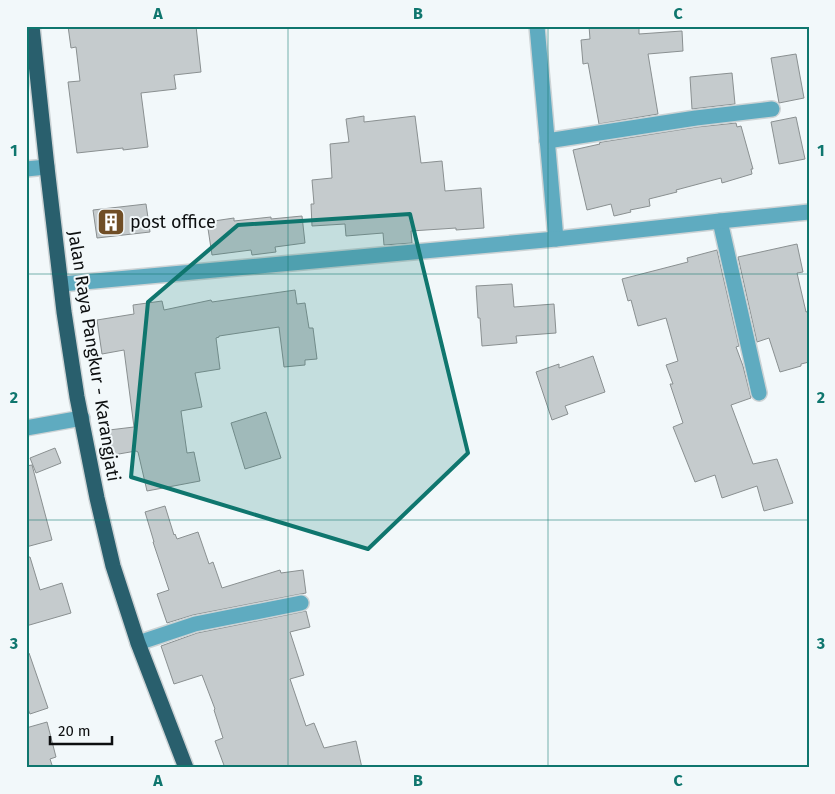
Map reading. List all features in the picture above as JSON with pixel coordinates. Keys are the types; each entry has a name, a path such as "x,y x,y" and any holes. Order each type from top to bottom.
{"main road":[{"name":"Jalan Raya Pangkur - Karangjati","path":"32,26 67,331 97,498 113,566 138,643 186,768"}],"street":[{"path":"537,26 556,240"},
{"path":"547,140 772,109"},
{"path":"26,169 47,167"},
{"path":"62,284 556,240 809,212"},
{"path":"720,221 759,393"},
{"path":"26,428 82,418"},
{"path":"138,643 196,624 301,603"}],"highlighted area":[{"path":"410,214 468,453 368,549 131,477 148,302 238,225"}],"building":[{"path":"68,26 196,26 201,72 174,75 176,89 141,93 148,147 77,153 68,82 80,81 76,47 71,48"},
{"path":"589,26 639,26 639,34 682,31 683,51 648,54 658,114 599,124 588,63 583,64 581,40 590,39"},
{"path":"796,54 804,98 779,103 771,58"},
{"path":"732,73 735,104 692,109 690,77"},
{"path":"364,116 364,122 415,116 421,163 442,161 445,191 481,188 484,228 411,231 412,243 384,245 383,233 346,236 345,224 312,226 311,204 314,204 312,180 332,178 330,144 349,142 346,119"},
{"path":"796,117 805,159 779,164 771,122"},
{"path":"736,123 737,127 741,126 753,169 751,169 752,174 722,183 721,178 676,190 677,192 649,199 650,206 614,216 611,204 587,210 573,150 602,142 697,127"},
{"path":"146,204 150,232 97,238 93,210"},
{"path":"302,216 305,243 275,247 276,252 252,255 251,250 212,255 207,222 234,218 234,221"},
{"path":"797,244 803,272 797,273 806,312 809,311 809,362 780,372 769,338 757,342 738,257"},
{"path":"717,250 739,346 736,347 751,398 731,405 753,464 777,459 793,503 764,511 757,486 722,498 715,475 695,482 673,427 683,423 670,384 673,384 666,365 678,361 666,318 638,326 631,300 628,301 622,279 688,262 687,258"},
{"path":"512,284 514,307 554,304 556,333 516,336 517,343 482,346 476,286"},
{"path":"295,290 297,304 305,303 309,328 313,328 317,359 305,360 305,365 284,367 279,327 216,338 220,369 195,373 202,407 181,411 187,453 194,452 200,481 147,491 138,452 113,455 109,430 134,427 124,350 102,354 97,320 134,314 133,305 162,301 164,310 211,300 212,302"},
{"path":"593,356 605,392 565,406 568,414 552,420 536,372 559,364 559,368"},
{"path":"266,412 281,458 245,469 231,423"},
{"path":"55,448 61,463 36,473 30,458"},
{"path":"32,465 52,540 26,547 26,466"},
{"path":"165,506 177,539 198,532 209,564 213,562 222,588 280,570 281,573 303,570 306,593 193,615 167,623 157,594 169,590 145,512"},
{"path":"26,557 30,557 40,590 62,583 71,613 26,626"},
{"path":"306,611 310,627 290,632 304,675 290,679 306,726 314,723 324,748 356,741 362,768 225,768 215,741 223,738 215,709 202,675 174,684 161,646 197,633"},
{"path":"29,653 48,708 30,714 26,704 26,654"},
{"path":"47,722 56,757 50,759 53,768 26,768 26,728"}],"place":[{"name":"post office","path":"111,222"}]}
